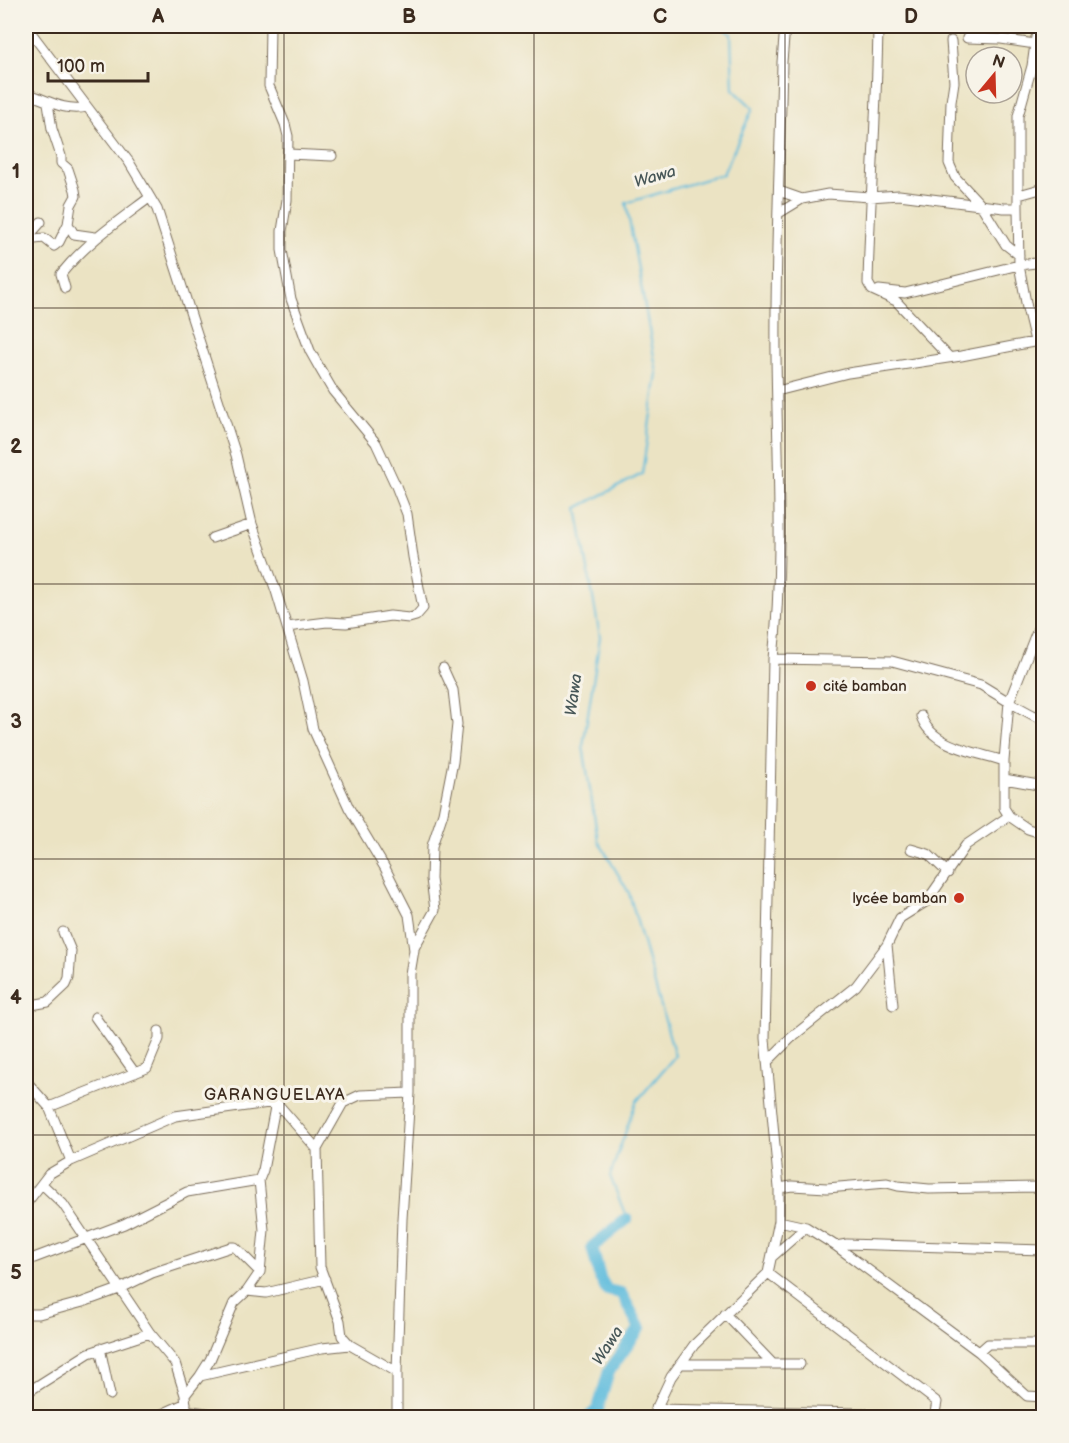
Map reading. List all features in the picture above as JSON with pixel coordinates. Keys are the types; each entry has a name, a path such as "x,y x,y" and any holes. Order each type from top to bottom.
{"street":[{"path":"26,26 129,162 157,209 236,455 252,524 303,681 313,729 349,808 409,915 414,950 410,974 410,1093 397,1372 397,1418"},
{"path":"270,26 269,86 285,124 288,154 287,200 282,231 282,250 295,312 319,368 333,391 376,443 396,486 407,514 423,608 416,616 409,618 390,616 346,623 327,622 287,627"},
{"path":"785,26 779,191 778,609 773,660 765,1016 780,1221 768,1273 694,1345 670,1377 653,1413 864,1413 864,1418"},
{"path":"878,26 868,283 872,290 896,301 949,357"},
{"path":"777,391 848,373 1040,340 1027,308 1019,265 1018,208 1018,116 1032,66 1035,41 967,38"},
{"path":"951,41 954,82 949,164 955,177 981,205 1006,245 1019,255"},
{"path":"26,93 48,103 75,110 87,107"},
{"path":"26,239 44,238 54,246 59,242 68,224 71,205 76,196 68,169 61,163 61,156 51,129 48,103"},
{"path":"288,154 332,156"},
{"path":"1019,195 1044,188"},
{"path":"779,191 802,199"},
{"path":"779,213 802,199 828,194 870,197 899,195 1018,208"},
{"path":"65,288 61,274 72,260 95,237 149,198"},
{"path":"26,239 40,222"},
{"path":"68,224 74,234 95,237"},
{"path":"872,290 904,293 1019,265 1044,262"},
{"path":"212,538 252,524"},
{"path":"1044,613 1009,702 1004,761 1004,808 1009,816 1028,829 1044,834"},
{"path":"773,660 892,662 981,685 1044,719"},
{"path":"414,950 435,910 431,879 432,846 444,813 457,724 453,690 443,668"},
{"path":"921,716 928,729 948,743 1004,761"},
{"path":"1004,779 1044,786"},
{"path":"767,1062 792,1037 856,986 887,945 900,918 927,901 966,845 1009,816"},
{"path":"911,849 928,854 948,873"},
{"path":"26,1006 48,1002 66,985 69,978 71,951 63,932"},
{"path":"887,945 893,1005"},
{"path":"95,1017 135,1073"},
{"path":"49,1107 147,1068 159,1039 159,1030"},
{"path":"26,1080 49,1107 71,1161"},
{"path":"397,1372 350,1345 342,1336 340,1321 320,1267 317,1149 343,1103 360,1095 410,1093"},
{"path":"276,1102 317,1149"},
{"path":"26,1204 49,1174 71,1161 176,1116 276,1102"},
{"path":"186,1406 210,1360 234,1303 247,1291 260,1272 264,1230 259,1180 276,1102"},
{"path":"26,1261 124,1224 187,1192 259,1180"},
{"path":"779,1188 792,1186 827,1188 886,1183 929,1189 1038,1188 1044,1190"},
{"path":"42,1184 63,1204 119,1289 150,1333 175,1363 186,1406"},
{"path":"780,1221 806,1227 836,1246 979,1352 1027,1396 1044,1397"},
{"path":"772,1257 806,1227"},
{"path":"836,1246 847,1244 1044,1250"},
{"path":"26,1314 39,1314 83,1302 119,1289 152,1273 231,1247 235,1247 260,1272"},
{"path":"768,1273 937,1402 934,1418"},
{"path":"247,1291 273,1292 325,1279"},
{"path":"726,1314 773,1364"},
{"path":"26,1393 89,1353 150,1333"},
{"path":"979,1352 988,1344 1044,1344"},
{"path":"201,1376 321,1348 350,1345"},
{"path":"100,1348 110,1395"},
{"path":"680,1365 800,1364"},
{"path":"153,1418 186,1406 238,1418"}],"waterway":[{"name":"Wawa","path":"627,1219 610,1176 636,1102 675,1056 629,893 598,840 583,746 600,637 577,508 642,474 657,373 626,203 723,174 753,108 733,89 731,34 720,26"},
{"name":"Wawa","path":"588,1418 598,1409 609,1371 640,1328 621,1293 607,1290 600,1278 592,1247 627,1219"}],"place":[{"name":"cité bamban","path":"811,686"},
{"name":"lycée bamban","path":"959,898"}],"district":[{"name":"GARANGUELAYA","path":"275,1095"}]}
